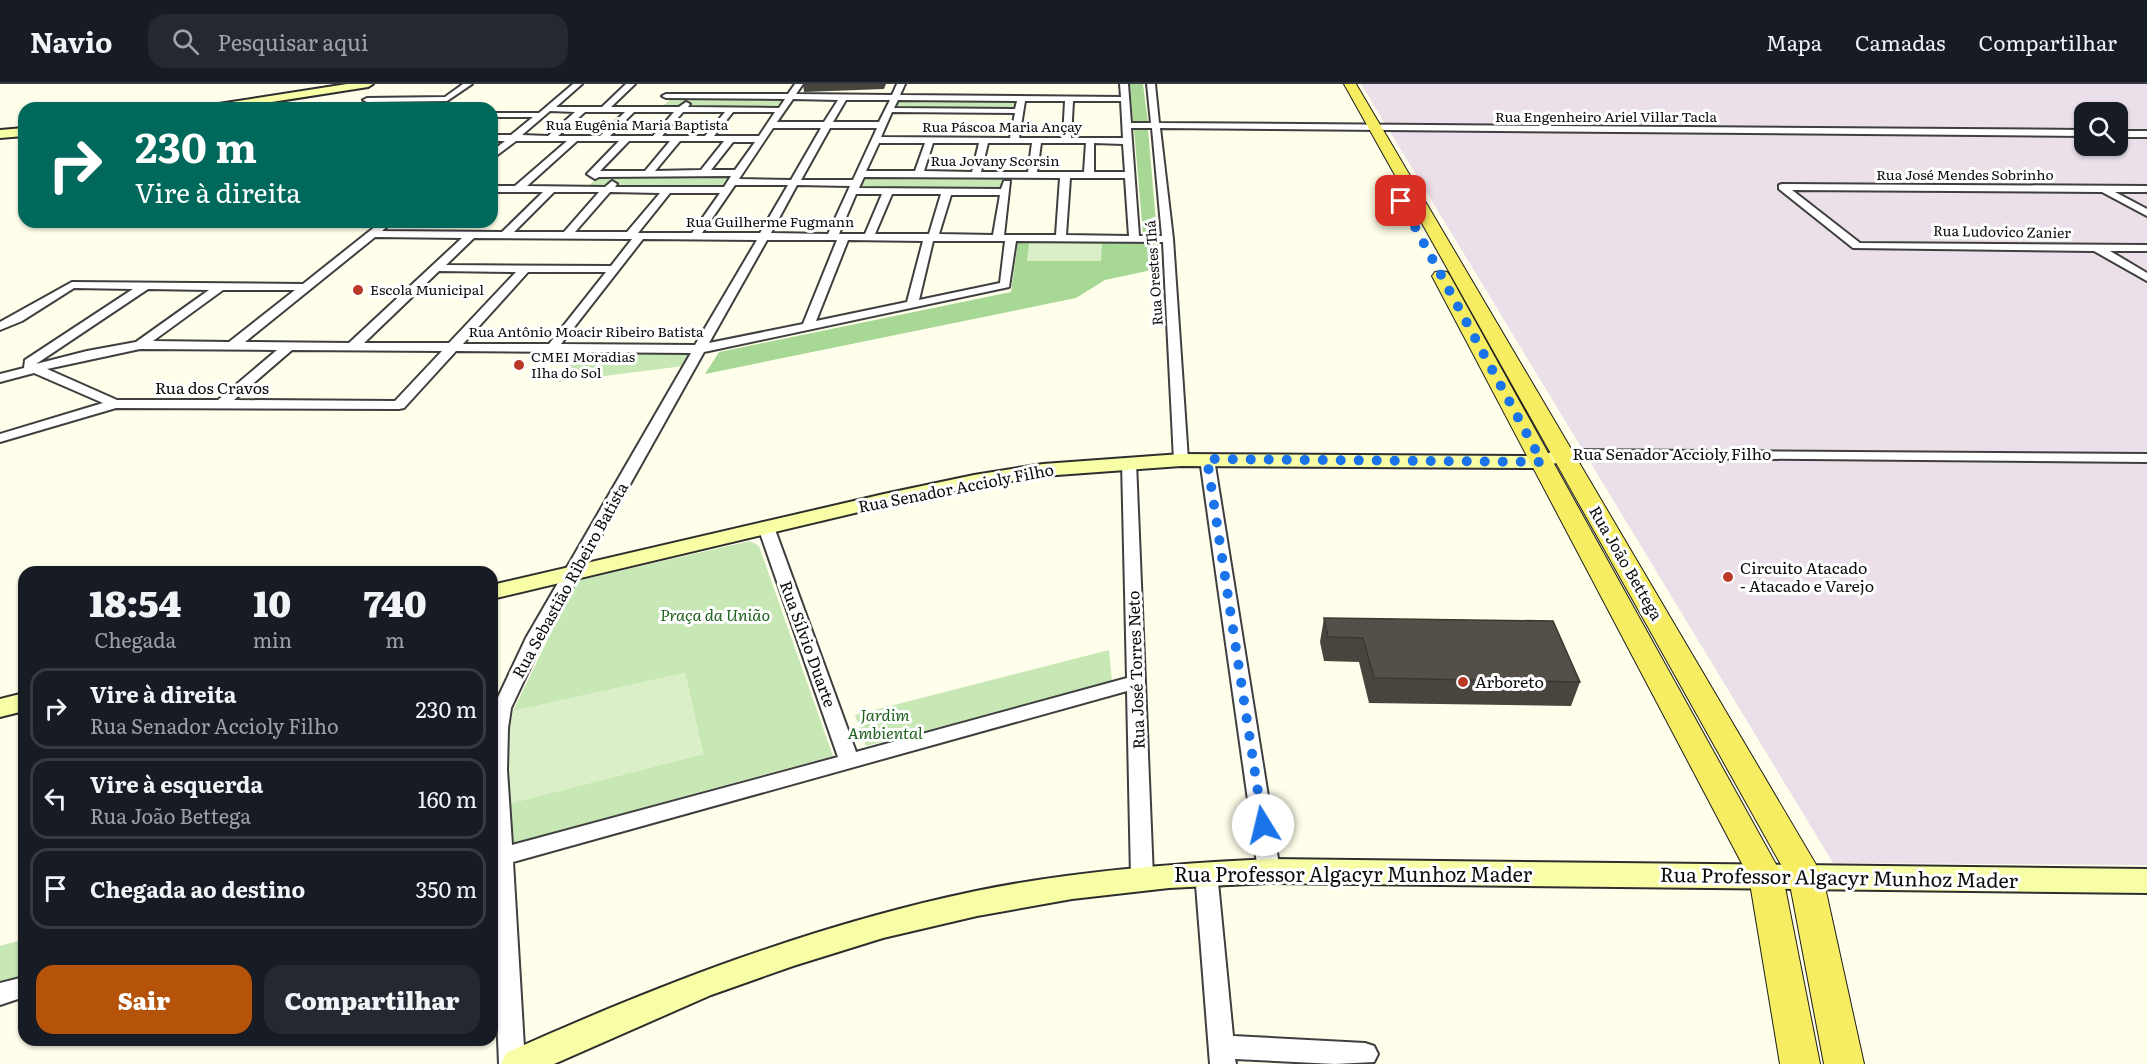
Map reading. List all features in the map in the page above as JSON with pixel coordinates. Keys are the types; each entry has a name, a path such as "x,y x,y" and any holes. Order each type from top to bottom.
{"main road":[{"name":"Rua João Bettega","path":"1337,84 1369,128"},
{"name":"Rua João Bettega","path":"1350,84 1369,128 1552,458 1806,878 1844,1064"},
{"name":"Rua João Bettega","path":"1552,458 1766,877 1800,1064"}],"street":[{"path":"252,102 368,84"},
{"path":"367,100 447,99 468,84"},
{"path":"498,151 578,84"},
{"path":"604,109 631,84"},
{"path":"656,109 678,84"},
{"path":"714,96 724,84"},
{"path":"762,97 772,84"},
{"path":"695,236 799,84"},
{"path":"831,237 901,84"},
{"path":"1124,84 1134,239"},
{"name":"Rua Orestes Thá","path":"1151,84 1168,239 1180,460"},
{"path":"666,96 895,98 946,94 1022,98 1041,95 1069,99 1090,95 1125,99"},
{"path":"655,139 693,96"},
{"path":"993,111 995,96"},
{"name":"Rua Sebastião Ribeiro Batista","path":"498,740 502,708 524,658 843,97"},
{"path":"1014,141 1022,98"},
{"path":"1067,141 1069,99"},
{"path":"548,109 781,110"},
{"path":"550,138 583,109"},
{"path":"602,139 632,109"},
{"path":"707,139 731,110"},
{"path":"889,110 1019,111"},
{"path":"915,120 920,111"},
{"path":"967,121 970,111"},
{"path":"498,115 540,116"},
{"path":"771,125 882,125"},
{"name":"Rua Engenheiro Ariel Villar Tacla","path":"1126,125 2074,133"},
{"path":"908,140 911,130"},
{"path":"961,140 964,130"},
{"path":"0,134 18,132"},
{"path":"2128,134 2147,134"},
{"name":"Rua Eugênia Maria Baptista","path":"498,138 761,140"},
{"path":"518,189 574,139"},
{"path":"592,174 626,139"},
{"path":"648,172 677,139"},
{"path":"704,173 730,139"},
{"name":"Rua Páscoa Maria Ançay","path":"875,140 1128,141"},
{"path":"919,174 930,140"},
{"path":"978,192 984,141"},
{"path":"1032,175 1037,141"},
{"path":"1089,175 1090,141"},
{"path":"592,174 704,173 732,182"},
{"path":"582,190 596,176 592,174"},
{"path":"567,235 622,174"},
{"name":"Rua Jovany Scorsin","path":"856,182 919,174 1130,175"},
{"path":"998,238 1008,174"},
{"path":"1062,238 1065,175"},
{"path":"498,190 667,190 732,182 856,182 888,191 1005,192"},
{"name":"Rua José Mendes Sobrinho","path":"1857,246 1782,187 2147,189"},
{"path":"505,235 552,189"},
{"path":"2102,189 2147,213"},
{"path":"552,348 614,269 667,190"},
{"path":"869,237 888,191"},
{"path":"912,304 947,192"},
{"path":"232,346 380,228"},
{"path":"398,234 405,228"},
{"path":"443,234 450,228"},
{"name":"Rua Guilherme Fugmann","path":"372,234 1168,239"},
{"path":"352,347 471,235"},
{"path":"808,326 844,237"},
{"name":"Rua Antônio Moacir Ribeiro Batista","path":"140,345 700,349 1005,285 1011,238"},
{"name":"Rua Ludovico Zanier","path":"1857,246 2147,248"},
{"path":"2097,248 2147,278"},
{"path":"436,268 614,269"},
{"path":"452,347 525,269"},
{"path":"0,326 18,318 72,285 306,287"},
{"path":"33,369 29,366 30,363 145,286"},
{"path":"0,378 87,355 140,345 221,286"},
{"path":"222,404 289,346"},
{"name":"Rua dos Cravos","path":"33,369 115,404 399,405 452,347"},
{"path":"0,438 115,404"},
{"name":"Rua Senador Accioly Filho","path":"498,591 766,527 974,481 1063,468 1129,462 1207,459 2147,458"},
{"path":"1207,459 1269,871"},
{"name":"Rua José Torres Neto","path":"1129,462 1142,877"},
{"name":"Rua Sílvio Duarte","path":"766,527 849,761"},
{"path":"498,857 1136,682"},
{"path":"0,708 18,704"},
{"name":"Rua Sebastião Ribeiro Batista","path":"498,871 512,1064"},
{"name":"Rua Professor Algacyr Munhoz Mader","path":"518,1064 679,992 786,953 848,934 962,906 1142,877 1206,872 1269,871 2147,881"},
{"path":"1206,872 1222,1055 1365,1054"},
{"path":"0,994 18,989"}],"shaded area":[{"path":"1361,84 2147,84 2147,865 1833,863"}],"green space":[{"path":"1130,84 1143,84 1148,122 1133,122"},
{"path":"671,98 786,98 779,108 661,108"},
{"path":"899,98 1017,99 1014,110 894,110"},
{"path":"1134,129 1148,129 1157,234 1143,234"},
{"path":"734,174 723,189 587,188 599,175"},
{"path":"864,175 1003,176 1000,190 858,189"},
{"path":"1018,242 1158,242 1161,268 1105,280 1076,298 705,374 719,352 1011,292"},
{"path":"1029,243 1102,244 1101,261 1027,261"},
{"path":"579,353 691,353 684,366 557,382"},
{"name":"Praça da União","path":"750,541 759,546 833,756 509,844 507,804 703,754 685,673 513,711 576,581"},
{"name":"Jardim Ambiental","path":"1109,650 1112,682 866,746 855,715"},
{"path":"685,673 703,754 507,804 508,738 513,711"},
{"path":"18,941 18,979 0,984 0,946"}],"building":[{"path":"1324,618 1553,621 1580,682 1374,678 1363,638 1328,637"}],"place":[{"name":"Escola Municipal","path":"358,290"},
{"name":"CMEI Moradias Ilha do Sol","path":"519,365"},
{"name":"Circuito Atacado - Atacado e Varejo","path":"1728,577"},
{"name":"Arboreto","path":"1463,682"}],"route":[{"path":"1263,825 1207,459 1542,462 1401,201"}]}
